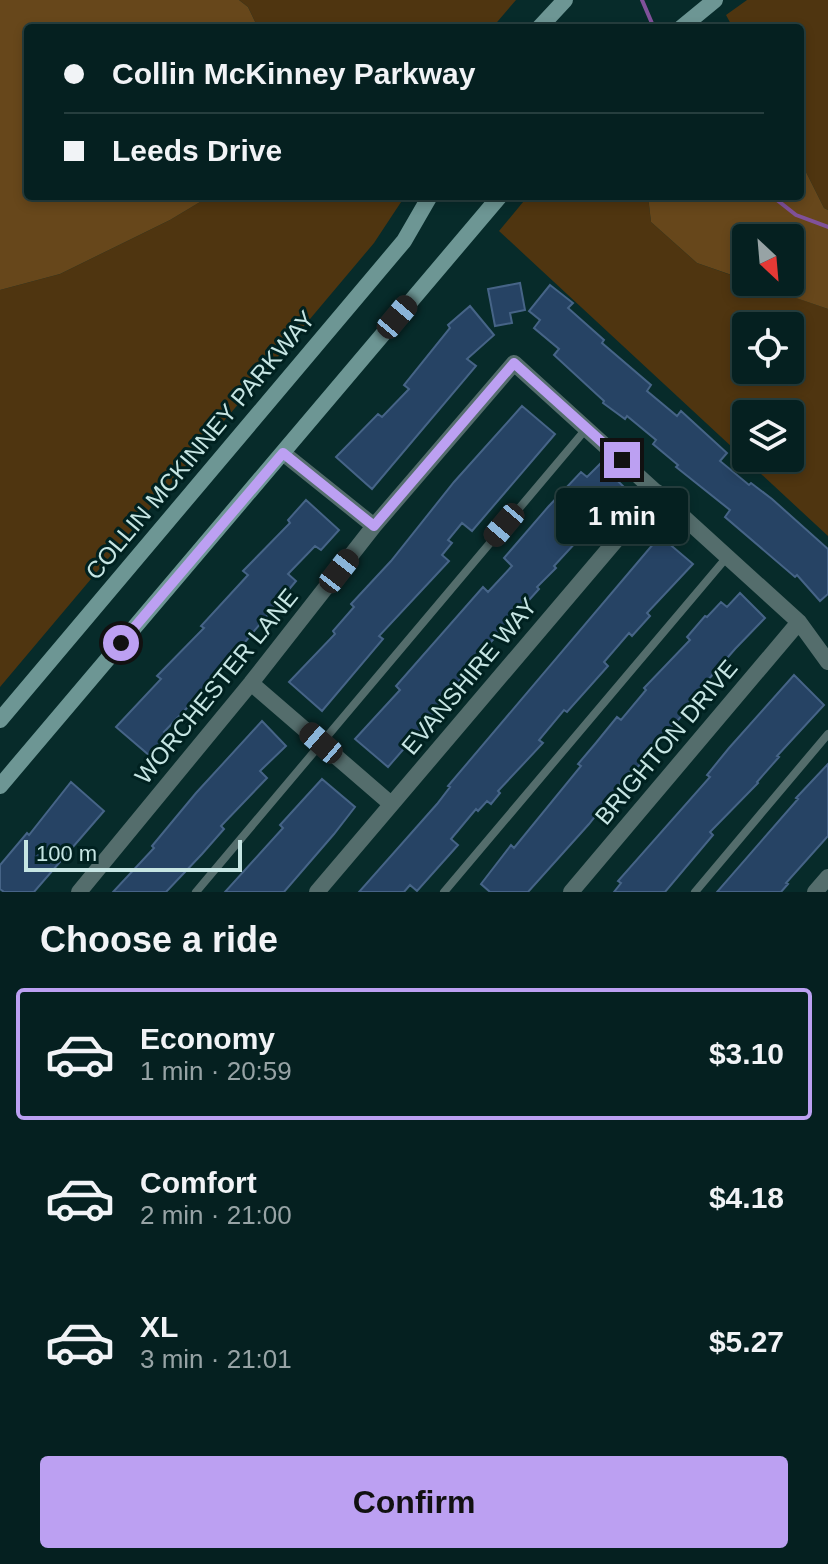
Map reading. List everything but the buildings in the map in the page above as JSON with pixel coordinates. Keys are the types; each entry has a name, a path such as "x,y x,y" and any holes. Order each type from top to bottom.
{"street":[{"path":"543,24 565,0"},
{"path":"686,24 715,0"},
{"name":"COLLIN MCKINNEY PARKWAY","path":"0,720 404,241 428,200"},
{"path":"0,786 497,200"},
{"name":"WORCHESTER LANE","path":"79,892 251,683 374,526 514,363 586,428"},
{"path":"586,428 799,622 828,662"},
{"path":"283,453 374,526"},
{"name":"EVANSHIRE WAY","path":"317,892 657,492"},
{"name":"BRIGHTON DRIVE","path":"571,892 799,622"},
{"path":"251,683 391,804"},
{"path":"815,892 828,877"}],"lane":[{"path":"196,892 586,428"},
{"path":"444,892 727,557"},
{"path":"695,892 828,734"}],"shaded area":[{"path":"0,0 239,0 248,7 256,24 24,24 24,200 203,200 170,220 60,274 0,290"},
{"path":"239,0 516,0 495,24 256,24 248,7"},
{"path":"747,0 828,0 828,210 824,208 804,168 804,24 731,24 726,15"},
{"path":"804,168 824,208 828,210 828,309 790,296 804,296 804,224 732,224 732,275 697,263 651,222 648,200 804,200"},
{"path":"203,200 402,200 374,243 0,687 0,290 60,274 170,220"},
{"path":"525,200 648,200 651,222 697,263 732,275 732,296 791,296 828,309 828,536 759,472 804,472 804,400 732,400 732,447 499,231"}],"waterway":[{"path":"642,0 652,24"},
{"path":"777,200 796,215 828,227"}],"route":[{"path":"121,643 283,453 374,526 514,363 622,460"}]}
